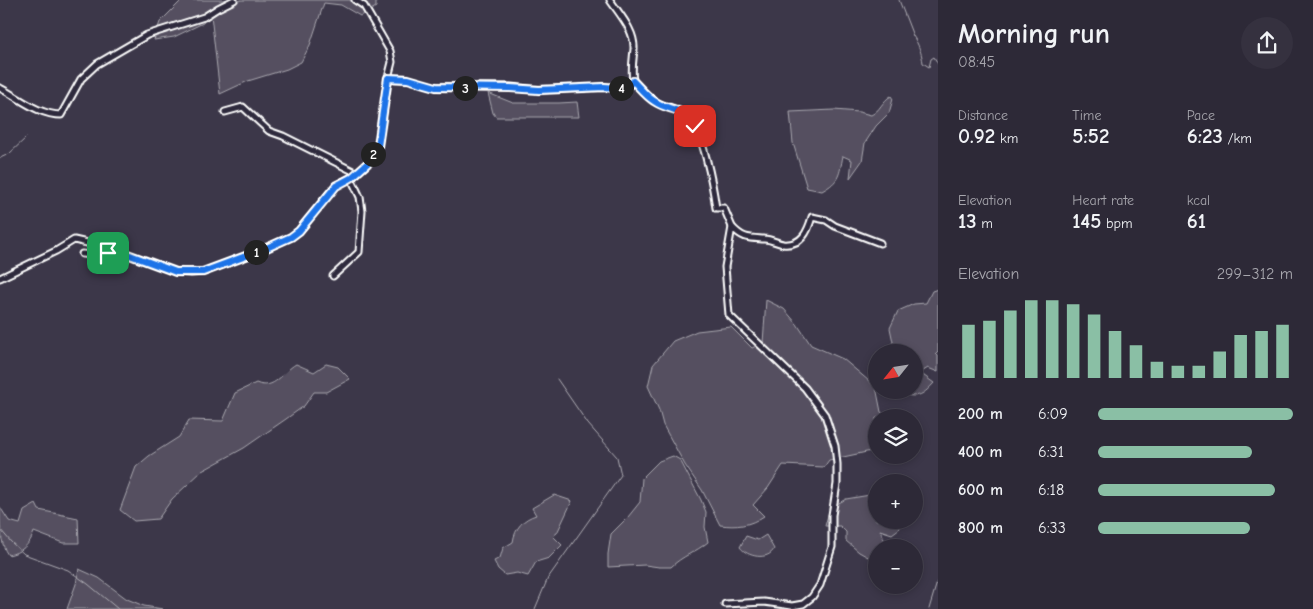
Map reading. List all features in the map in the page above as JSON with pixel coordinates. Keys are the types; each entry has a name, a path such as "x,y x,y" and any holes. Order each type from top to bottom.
{"street":[{"path":"0,88 28,106 52,115 61,116 81,79 97,64 147,35 204,18 234,0"},
{"path":"0,278 56,251 74,240 119,251 176,272 203,272 262,250 291,237 299,231 336,186 351,178 370,161 378,146 392,62 390,51 364,6 355,0"},
{"path":"610,0 631,31 634,48 632,58 633,81 655,102 681,111 689,117 695,126 711,178 716,208 724,208 732,227 738,233 747,238 766,239 784,244 794,243 807,234 812,217 826,220 835,226 880,242"},
{"path":"388,78 408,79 436,87 539,90 618,88 629,85 633,81"},
{"path":"225,112 243,107 269,131 283,136 356,174"},
{"path":"333,276 359,252 362,211 360,197 351,178"},
{"path":"725,604 764,602 792,606 803,604 812,597 820,585 832,547 832,515 836,502 837,477 835,446 825,415 804,388 729,316 725,267 732,227"},
{"path":"82,254 95,255 119,251"}],"shaded area":[{"path":"182,0 226,0 212,8 203,23 174,37 154,40 160,22"},
{"path":"241,0 376,0 376,7 360,16 341,5 324,3 310,45 301,62 287,69 248,81 220,94 211,15"},
{"path":"488,93 513,103 577,102 579,117 496,117 493,113"},
{"path":"891,96 893,99 889,113 876,126 865,143 862,161 850,178 852,160 843,156 836,181 822,191 807,188 793,143 790,112 834,110 871,115"},
{"path":"938,289 938,352 936,354 938,356 938,372 928,368 923,371 923,344 891,344 893,342 890,328 898,311 914,304 926,303 932,291"},
{"path":"766,300 784,309 811,345 843,359 868,380 868,399 878,399 880,409 868,409 868,452 829,460 824,467 783,465 768,488 753,505 764,516 743,525 720,525 702,490 685,465 663,425 659,410 648,386 653,365 673,341 697,331 731,327 752,348 763,343"},
{"path":"296,364 314,372 326,364 338,367 350,379 326,392 314,392 304,406 286,419 244,448 202,471 172,499 158,519 134,521 120,510 136,467 149,456 179,437 189,420 223,421 235,393 256,383 268,385 273,383"},
{"path":"923,375 934,383 923,393"},
{"path":"673,456 680,460 706,512 705,527 708,542 671,567 645,565 608,567 611,534 640,502 642,478 659,461"},
{"path":"554,495 572,501 557,533 553,536 562,545 549,558 536,562 528,576 517,573 505,575 498,569 494,561 500,558 503,548 513,542 520,525 536,515 532,508"},
{"path":"868,495 868,529 899,529 892,534 880,530 884,539 868,539 868,557 846,541 846,532 840,526 825,526 830,508 846,499"},
{"path":"36,504 39,510 78,518 79,543 63,543 34,532 24,548 8,555 2,539 0,507 9,521 20,524 24,511"},
{"path":"766,535 774,549 767,555 752,555 740,547 746,536 758,540"},
{"path":"79,569 99,578 127,599 144,606 163,609 67,609"}],"waterway":[{"path":"899,0 917,42 923,63 929,67 931,59 934,57 938,64"},
{"path":"0,158 9,154 26,138"},
{"path":"535,609 548,578 621,475 617,457 588,424 557,379"},
{"path":"0,529 24,554 68,570 118,609"},
{"path":"929,609 938,579"}],"route":[{"path":"108,253 119,251 176,272 203,272 291,237 299,231 336,186 351,178 370,161 378,146 388,78 408,79 436,87 539,90 618,88 629,85 633,81 655,102 681,111 689,117 695,126"}]}
